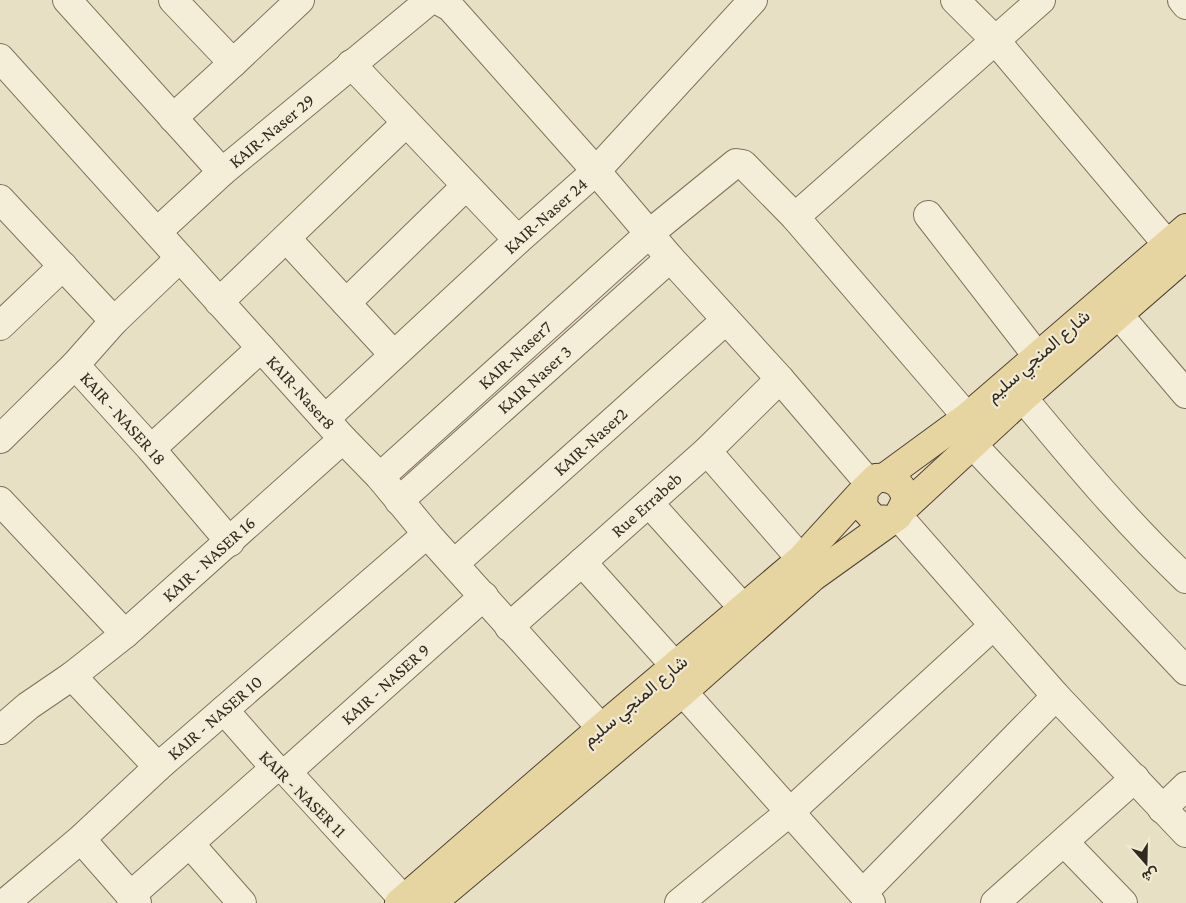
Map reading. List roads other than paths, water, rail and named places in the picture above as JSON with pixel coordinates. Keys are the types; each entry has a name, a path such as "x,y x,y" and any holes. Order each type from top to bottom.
{"main road":[{"name":"شارع المنجي سليم","path":"432,903 680,679 897,515 972,444 1118,314 1180,242"},
{"name":"شارع المنجي سليم","path":"401,901 601,728 680,679 744,609 802,559 872,484 967,417 1180,242"},
{"path":"872,484 900,485 906,500 897,515 874,519 867,514 861,498 872,484"}],"street":[{"name":"KAIR-Naser 29","path":"67,0 222,172 430,0"},
{"path":"173,118 300,0"},
{"path":"437,0 450,7 465,9 670,258 872,484"},
{"name":"KAIR-Naser 24","path":"334,429 393,354 596,170 753,0"},
{"path":"955,0 995,40 1180,242"},
{"path":"967,417 795,217 1041,0"},
{"path":"1182,0 1186,5"},
{"path":"183,3 233,63"},
{"name":"KAIR-Naser8","path":"0,58 334,429 380,477 427,534 601,728"},
{"path":"351,64 518,240"},
{"path":"220,302 406,123"},
{"name":"KAIR-Naser7","path":"380,477 650,233 736,163 743,164 754,174 795,217"},
{"path":"157,232 222,172"},
{"path":"346,303 466,186"},
{"path":"2,207 63,266 114,321"},
{"path":"928,216 1038,357"},
{"path":"287,238 393,354"},
{"name":"KAIR - NASER 18","path":"180,258 114,321 75,365 151,449 230,542"},
{"name":"KAIR Naser 3","path":"399,501 670,258"},
{"path":"0,326 63,266"},
{"path":"1118,314 1186,394"},
{"name":"KAIR-Naser2","path":"455,563 726,320"},
{"path":"151,449 261,348"},
{"path":"0,439 75,365"},
{"name":"Rue Errabeb","path":"509,627 707,451 780,379"},
{"path":"1023,398 1079,466 1141,535 1186,579"},
{"name":"KAIR - NASER 16","path":"0,730 28,706 72,676 125,634 230,542 334,429"},
{"path":"972,444 1186,672"},
{"path":"707,451 802,559"},
{"path":"0,501 125,634"},
{"path":"648,503 744,609"},
{"path":"897,515 1056,696 1186,833"},
{"name":"KAIR - NASER 10","path":"2,902 80,839 158,766 427,534"},
{"path":"582,562 791,811 867,898 1056,696"},
{"name":"KAIR - NASER 9","path":"133,900 190,844 281,770 484,596"},
{"path":"679,903 706,894 791,811 993,626"},
{"path":"72,676 158,766"},
{"name":"KAIR - NASER 11","path":"224,710 401,901"},
{"path":"995,903 1135,778"},
{"path":"1162,808 1186,786"},
{"path":"80,839 133,900"},
{"path":"1064,842 1123,903"},
{"path":"190,844 242,903"}]}
